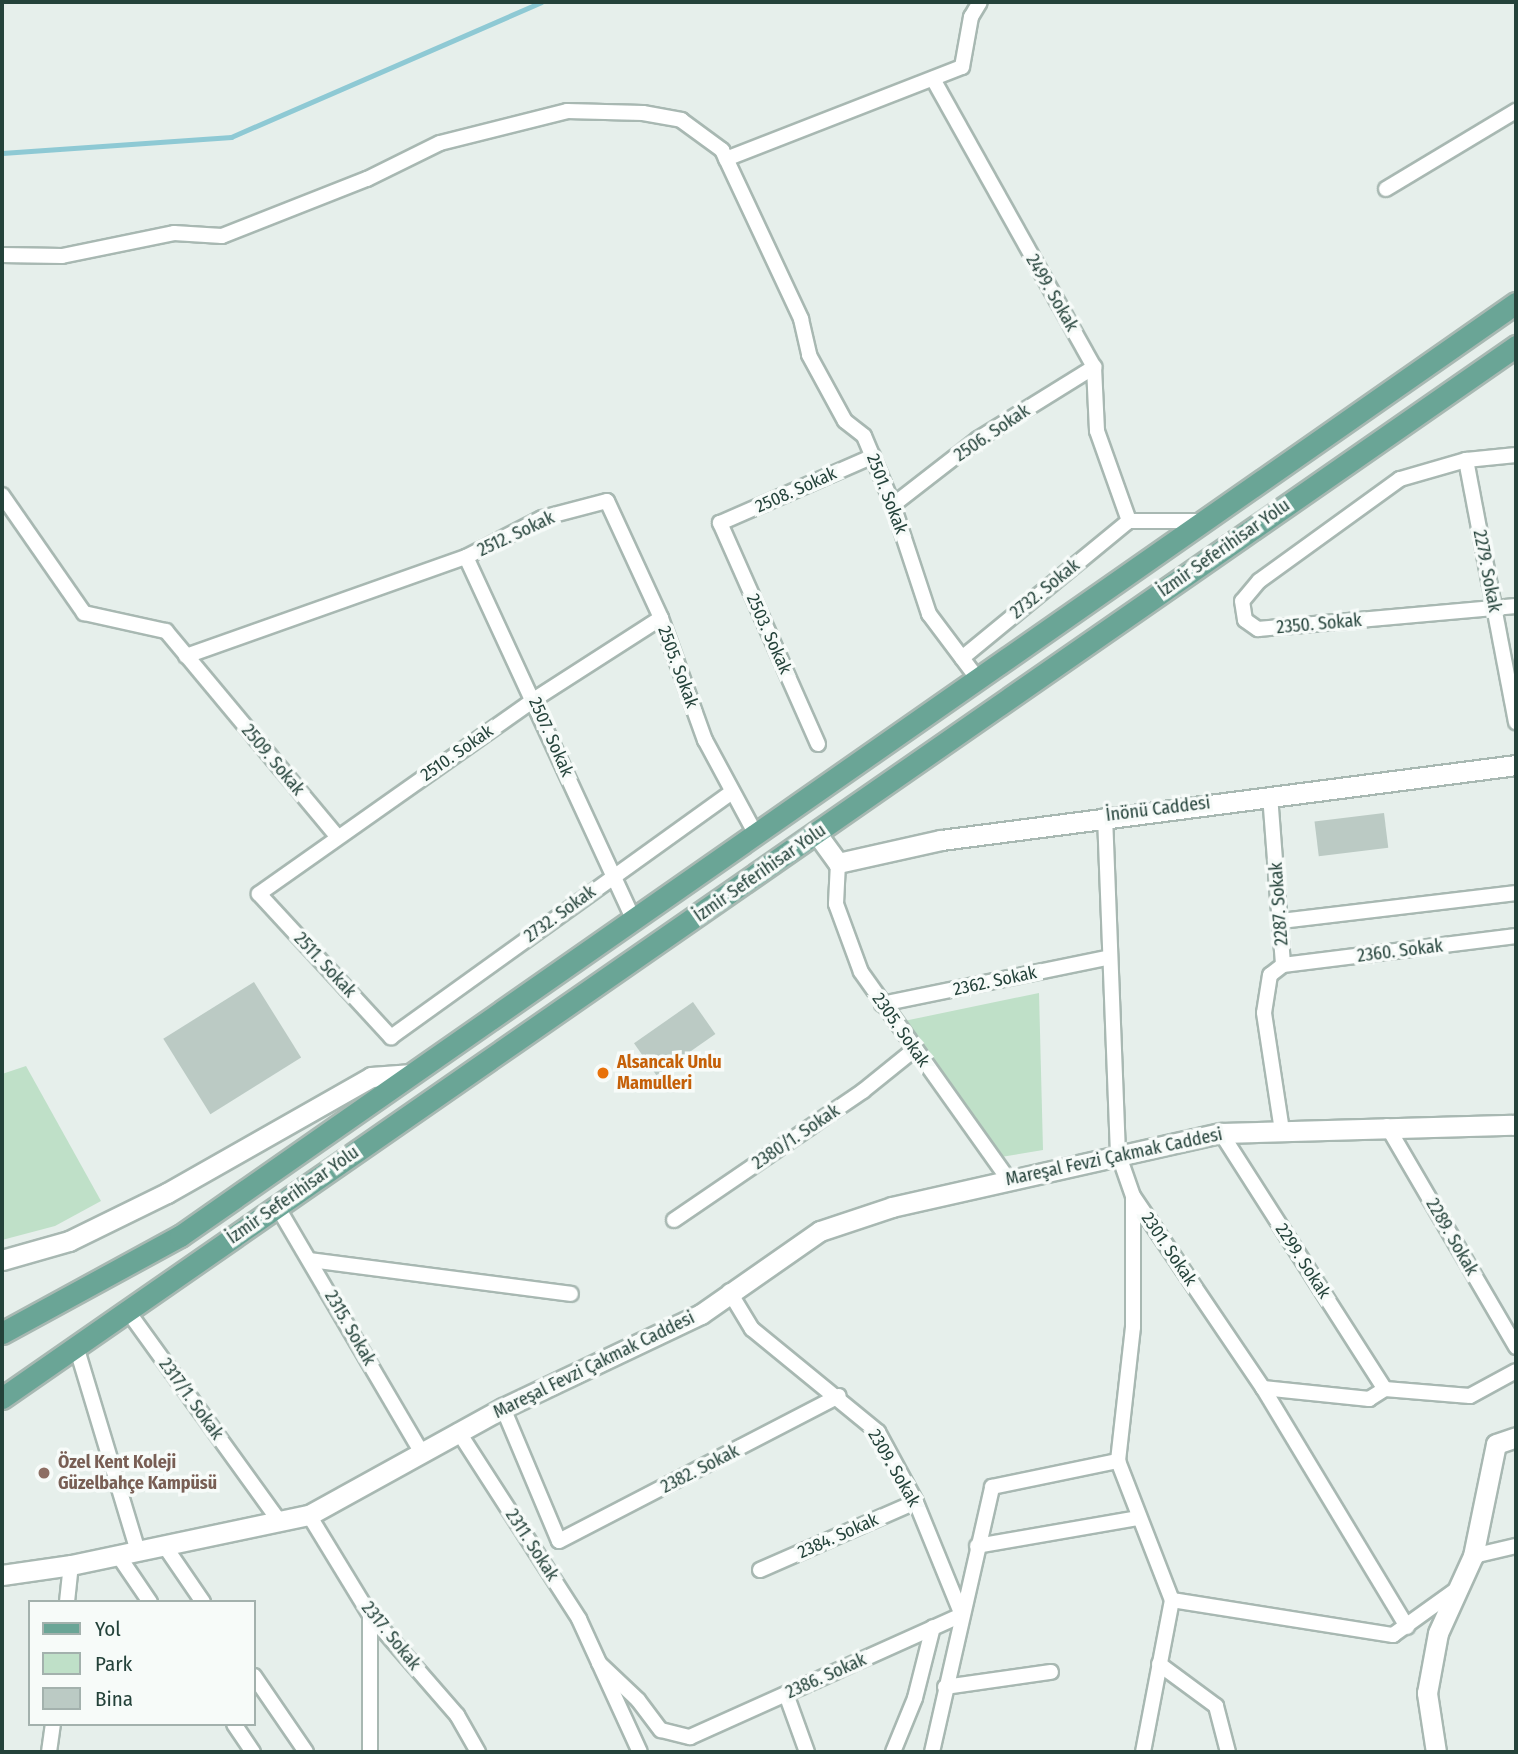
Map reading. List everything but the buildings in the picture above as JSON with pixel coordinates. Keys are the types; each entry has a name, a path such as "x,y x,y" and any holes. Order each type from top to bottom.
{"main road":[{"name":"İzmir Seferihisar Yolu","path":"2,1333 180,1236 754,831 1516,303"},
{"name":"İzmir Seferihisar Yolu","path":"2,1398 1516,346"}],"street":[{"path":"2,255 62,256 174,233 222,236 367,178 440,143 567,111 643,113 681,120 722,150 726,159 962,67 971,18 980,2"},
{"name":"2499. Sokak","path":"933,79 1094,367 1097,432 1129,521"},
{"path":"1386,189 1516,111"},
{"name":"2501. Sokak","path":"726,159 801,318 809,355 845,421 864,436 873,456 893,505 929,614 977,678"},
{"name":"2506. Sokak","path":"893,505 978,439 1094,367"},
{"name":"2350. Sokak","path":"1516,454 1466,460 1400,479 1259,581 1242,601 1245,620 1258,629 1516,606"},
{"name":"2508. Sokak","path":"720,523 873,456"},
{"name":"2279. Sokak","path":"1466,460 1516,722"},
{"name":"2509. Sokak","path":"2,495 84,613 166,631 337,836"},
{"name":"2512. Sokak","path":"186,656 466,557 541,518 607,501"},
{"name":"2505. Sokak","path":"607,501 661,618 705,740 731,793 754,831"},
{"path":"1129,521 1203,521"},
{"name":"2732. Sokak","path":"962,658 1129,521"},
{"name":"2503. Sokak","path":"720,523 818,744"},
{"name":"2507. Sokak","path":"466,557 535,699 633,918"},
{"name":"2510. Sokak","path":"259,894 337,836 535,699 661,618"},
{"name":"İnönü Caddesi","path":"838,863 941,840 1105,816 1516,765"},
{"name":"2732. Sokak","path":"391,1037 731,793"},
{"name":"2287. Sokak","path":"1270,795 1283,965 1270,975 1264,1013 1282,1130"},
{"name":"2301. Sokak","path":"1105,816 1107,958 1118,1153 1133,1196 1263,1388 1407,1627"},
{"path":"817,834 838,863"},
{"name":"2305. Sokak","path":"838,863 836,904 861,972 1009,1180"},
{"path":"1281,921 1516,893"},
{"name":"2511. Sokak","path":"259,894 391,1037"},
{"name":"2360. Sokak","path":"1283,965 1516,936"},
{"name":"2362. Sokak","path":"882,1004 1107,958"},
{"name":"2380/1. Sokak","path":"674,1220 863,1091 915,1049"},
{"path":"2,1259 69,1241 167,1193 370,1077 412,1074"},
{"name":"Mareşal Fevzi Çakmak Caddesi","path":"2,1575 71,1565 309,1515 503,1408 701,1314 729,1291 820,1231 892,1207 1118,1153 1221,1133 1388,1126 1516,1125"},
{"name":"2289. Sokak","path":"1388,1126 1516,1347"},
{"name":"2299. Sokak","path":"1221,1133 1385,1389"},
{"path":"1133,1196 1133,1327 1118,1461 1172,1600 1143,1752"},
{"name":"2315. Sokak","path":"277,1206 421,1451"},
{"path":"310,1260 571,1294"},
{"name":"2309. Sokak","path":"729,1291 752,1329 839,1396 878,1432 916,1502 962,1615"},
{"name":"2317/1. Sokak","path":"127,1310 279,1521"},
{"path":"76,1346 138,1551"},
{"path":"1263,1388 1369,1399 1385,1389 1470,1396 1516,1371"},
{"name":"2382. Sokak","path":"559,1541 839,1396"},
{"name":"2311. Sokak","path":"503,1408 559,1541"},
{"name":"2311. Sokak","path":"458,1432 572,1608 640,1752"},
{"path":"1436,1752 1427,1693 1438,1633 1473,1556 1496,1444 1516,1437"},
{"path":"932,1752 992,1487 1118,1461"},
{"name":"2384. Sokak","path":"761,1570 916,1502"},
{"name":"2317. Sokak","path":"309,1515 370,1615 457,1715 478,1752"},
{"path":"977,1546 1138,1518"},
{"path":"164,1545 202,1600"},
{"path":"1473,1556 1516,1546"},
{"path":"118,1555 149,1600"},
{"path":"67,1600 71,1565"},
{"path":"1172,1600 1393,1635 1460,1586"},
{"path":"370,1615 370,1752"},
{"name":"2386. Sokak","path":"599,1663 638,1700 661,1730 690,1737 962,1615"},
{"path":"893,1752 915,1698 933,1628"},
{"path":"1160,1664 1216,1706 1228,1752"},
{"path":"945,1687 1051,1672"},
{"path":"256,1679 306,1752"},
{"path":"786,1694 807,1752"},
{"path":"49,1752 53,1726"},
{"path":"235,1726 253,1752"}],"green space":[{"path":"1039,993 1043,1150 1001,1157 904,1021"},
{"path":"26,1066 101,1201 55,1226 2,1240 2,1074"}],"waterway":[{"path":"2,153 231,137 541,2"}],"place":[{"name":"Alsancak Unlu Mamulleri","path":"603,1073"},
{"name":"Özel Kent Koleji Güzelbahçe Kampüsü","path":"44,1473"}]}
